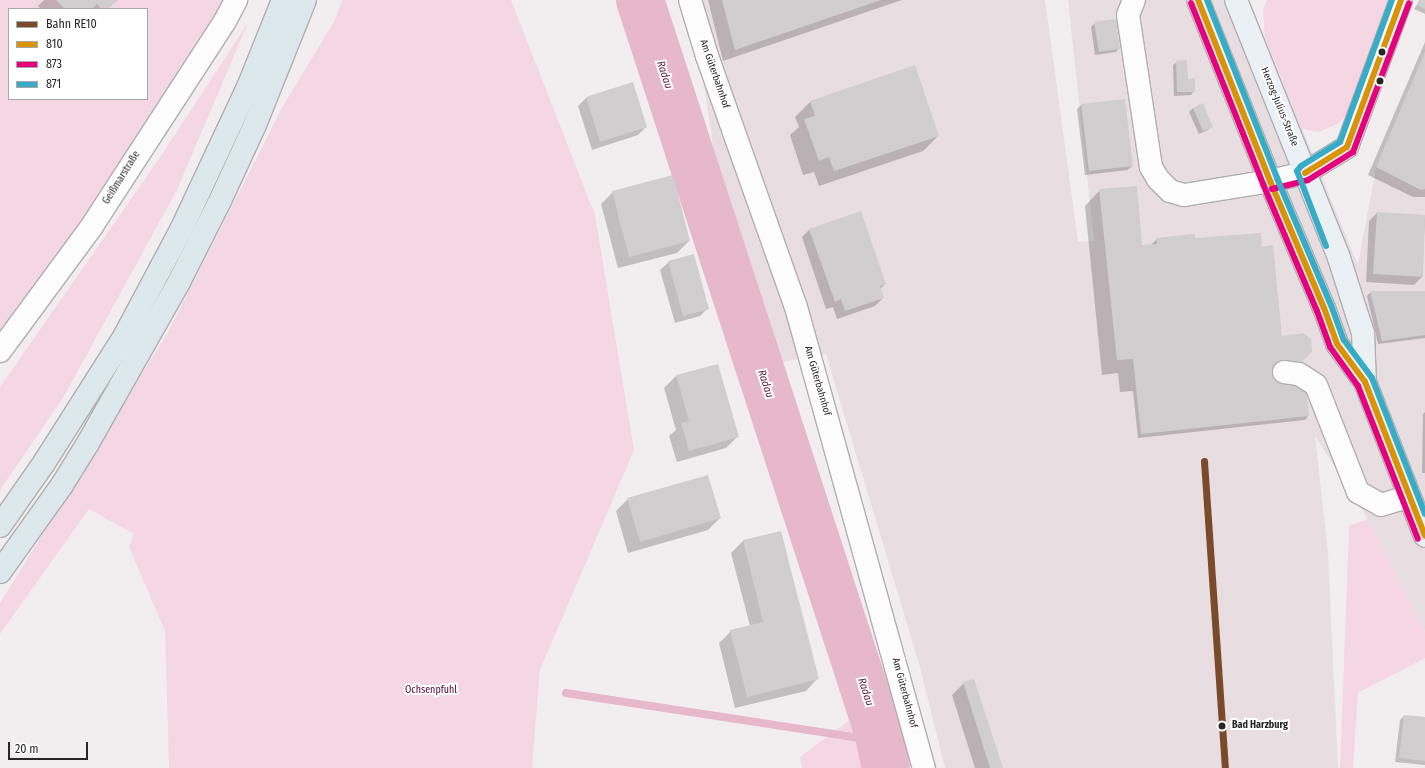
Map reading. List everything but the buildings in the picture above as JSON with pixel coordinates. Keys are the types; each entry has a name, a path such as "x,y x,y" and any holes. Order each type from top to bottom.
{"highway":[{"path":"0,526 44,463 124,337 181,230 248,87 283,0"},
{"path":"0,572 58,491 88,443 178,282 220,201 255,125 305,0"}],"main road":[{"path":"1198,0 1270,181 1324,308 1337,344 1365,382 1408,497 1425,536"},
{"name":"Herzog-Julius-Straße","path":"1236,0 1339,258 1363,332 1365,382"}],"street":[{"name":"Geißmarstraße","path":"0,351 92,226 225,21 236,0"},
{"name":"Am Güterbahnhof","path":"690,0 707,56 796,307 924,768"},
{"path":"1134,0 1128,15 1151,167 1158,179 1170,191 1184,195 1270,181 1305,173 1347,147 1401,0"},
{"path":"1284,372 1299,374 1316,385 1358,492 1381,506 1408,497"}],"shaded area":[{"path":"692,0 1045,0 1078,242 1094,241 1068,0 1249,0 1358,265 1376,167 1425,51 1425,632 1368,519 1315,436 1328,552 1338,768 945,768 920,667 826,354 778,363 715,161"}],"green space":[{"path":"0,0 236,0 0,351"},
{"name":"Ochsenpfuhl","path":"342,0 511,0 595,215 634,450 540,670 532,768 169,768 165,631 129,547 134,534 89,509 0,634 0,603 168,332 283,106 335,20"},
{"path":"1267,0 1395,0 1355,106 1339,123 1319,132 1302,129 1265,38 1263,9"},
{"path":"248,23 177,190 63,398 0,490 0,387 161,156"},
{"path":"1368,519 1425,632 1425,658 1358,693 1353,768 1340,768 1349,526"},
{"path":"882,696 903,768 802,768 800,757"}],"waterway":[{"name":"Radau","path":"640,0 878,731 886,768"},
{"path":"566,693 880,741"}],"rail line":[{"name":"RE10","path":"1204,461 1225,768"}],"transit line":[{"name":"810","path":"1198,0 1270,181 1324,308 1337,344 1365,382 1425,536"},
{"name":"871","path":"1207,0 1277,178 1331,305 1344,340 1372,378 1425,514"},
{"name":"871","path":"1326,246 1297,171 1301,166 1340,142 1392,0"},
{"name":"810","path":"1305,173 1347,147 1401,0"},
{"name":"873","path":"1191,3 1263,184 1317,311 1330,347 1358,386 1418,539"},
{"name":"873","path":"1272,189 1308,180 1353,152 1409,3"}],"place":[{"name":"Bad Harzburg","path":"1222,726"}]}
